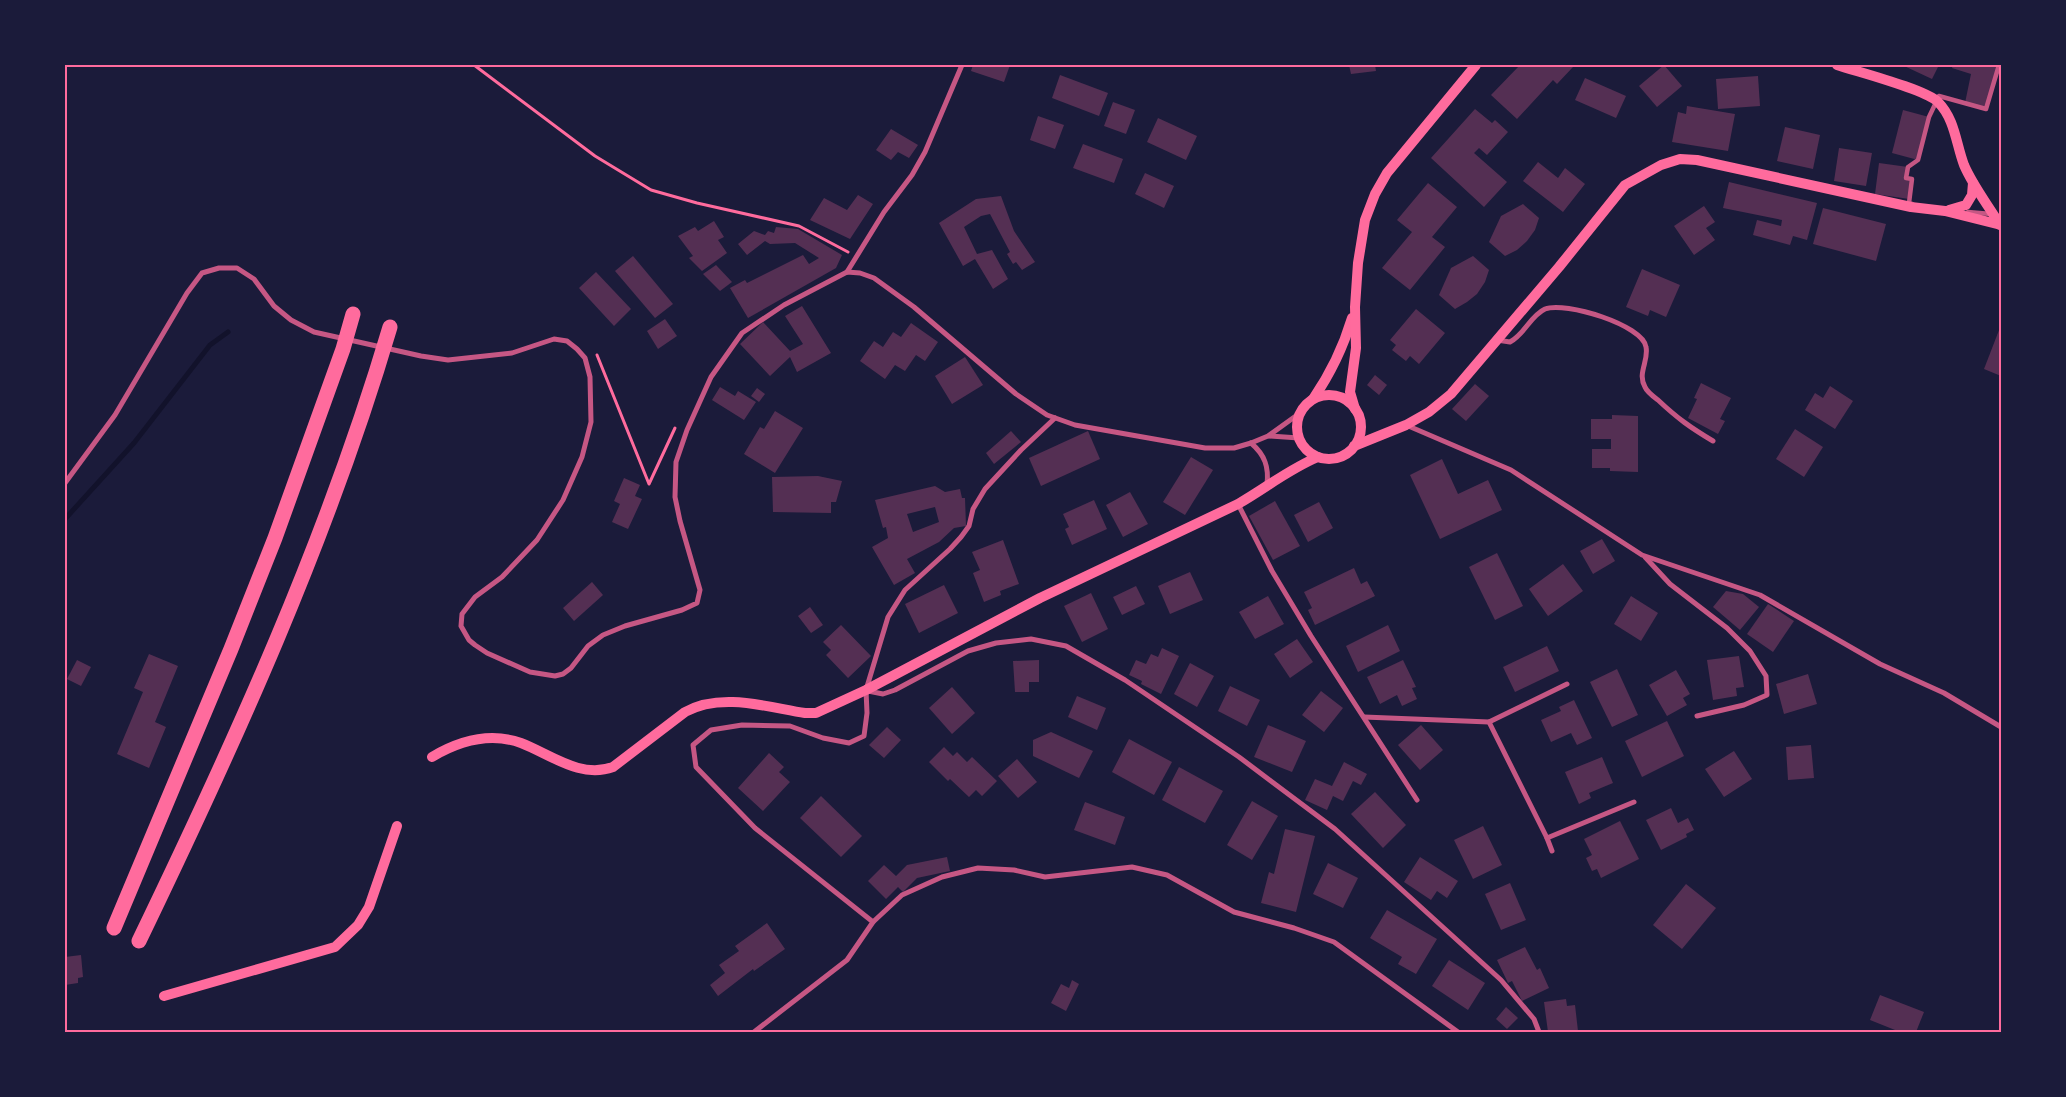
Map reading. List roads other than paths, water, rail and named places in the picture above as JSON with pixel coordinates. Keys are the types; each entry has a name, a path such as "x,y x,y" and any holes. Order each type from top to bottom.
{"highway":[{"path":"114,928 231,649 275,538 343,349 353,314"},
{"path":"139,941 208,799 270,657 322,529 381,360 390,327"}],"main road":[{"path":"1354,446 1361,431 1361,423 1350,392 1356,348 1355,307 1358,263 1365,220 1375,194 1387,173 1476,65"},
{"path":"1837,65 1916,90 1937,101 1948,114 1964,164 1973,184 1999,221"},
{"path":"1301,442 1318,457 1329,459 1341,456 1354,446 1406,425 1429,412 1451,394 1625,185 1661,165 1680,159 1697,160 1911,207 1999,221"},
{"path":"1945,211 1960,208 1966,204 1972,195 1973,184"},
{"path":"1295,467 1300,459 1301,442 1297,423 1300,412 1312,400 1328,377 1344,345 1355,307"},
{"path":"1312,400 1323,395 1336,396 1344,398 1356,409"},
{"path":"432,757 454,744 486,738 520,742 570,766 593,771 604,770 612,767 695,706 724,701 816,713 866,690 1040,598 1238,504 1266,488 1295,467 1318,457"},
{"path":"164,996 335,947 358,926 370,907 398,826"}],"street":[{"path":"847,272 884,212 912,174 925,152 962,65"},
{"path":"1945,211 1909,203 1912,179 1906,178 1908,167 1918,160 1929,118 1939,96 1986,109 1999,65"},
{"path":"65,483 115,415 187,293 202,273 211,270 237,268 254,279 274,306 291,320 314,332 421,356 448,360 512,353 554,339 567,341 577,348 585,358 590,377 590,422 582,457 563,500 538,540 502,576 475,598 462,614 460,620 461,626 469,640 487,653 530,672 545,676 563,674 580,658 588,646 603,635 625,626 682,610 697,603 700,590 675,497 676,462 687,430 711,376 742,333 784,305 847,272 860,273 874,278 914,307 1016,394 1054,418 1075,425 1117,434 1205,448 1234,448 1251,444 1268,436 1300,412"},
{"path":"1497,340 1510,342 1518,338 1536,314 1553,307 1564,307 1605,317 1642,336 1646,346 1646,359 1642,370 1642,380 1645,388 1681,422 1713,441"},
{"path":"873,922 755,828 696,767 693,745 711,730 742,724 790,726 823,738 849,742 864,736 867,713 866,690 888,617 905,590 956,543 969,526 973,509 986,489 1021,450 1054,418"},
{"path":"1406,425 1511,470 1642,555 1670,584 1727,628 1750,651 1766,676 1767,695 1744,705 1697,716"},
{"path":"1268,436 1301,442"},
{"path":"1251,444 1260,451 1266,461 1268,475 1266,488"},
{"path":"1238,504 1272,571 1417,800"},
{"path":"1642,555 1760,595 1880,664 1944,693 2001,727"},
{"path":"866,690 882,694 894,690 968,651 996,643 1031,640 1066,646 1125,680 1232,752 1335,829 1501,980 1534,1019 1539,1032"},
{"path":"1364,717 1489,722 1567,684"},
{"path":"1489,722 1552,851"},
{"path":"1547,838 1634,802"},
{"path":"754,1032 847,960 873,922 902,895 942,877 978,868 1014,870 1045,877 1132,867 1167,875 1234,912 1294,928 1334,942 1458,1032"}],"waterway":[{"path":"65,519 134,443 210,345 228,332"}]}
